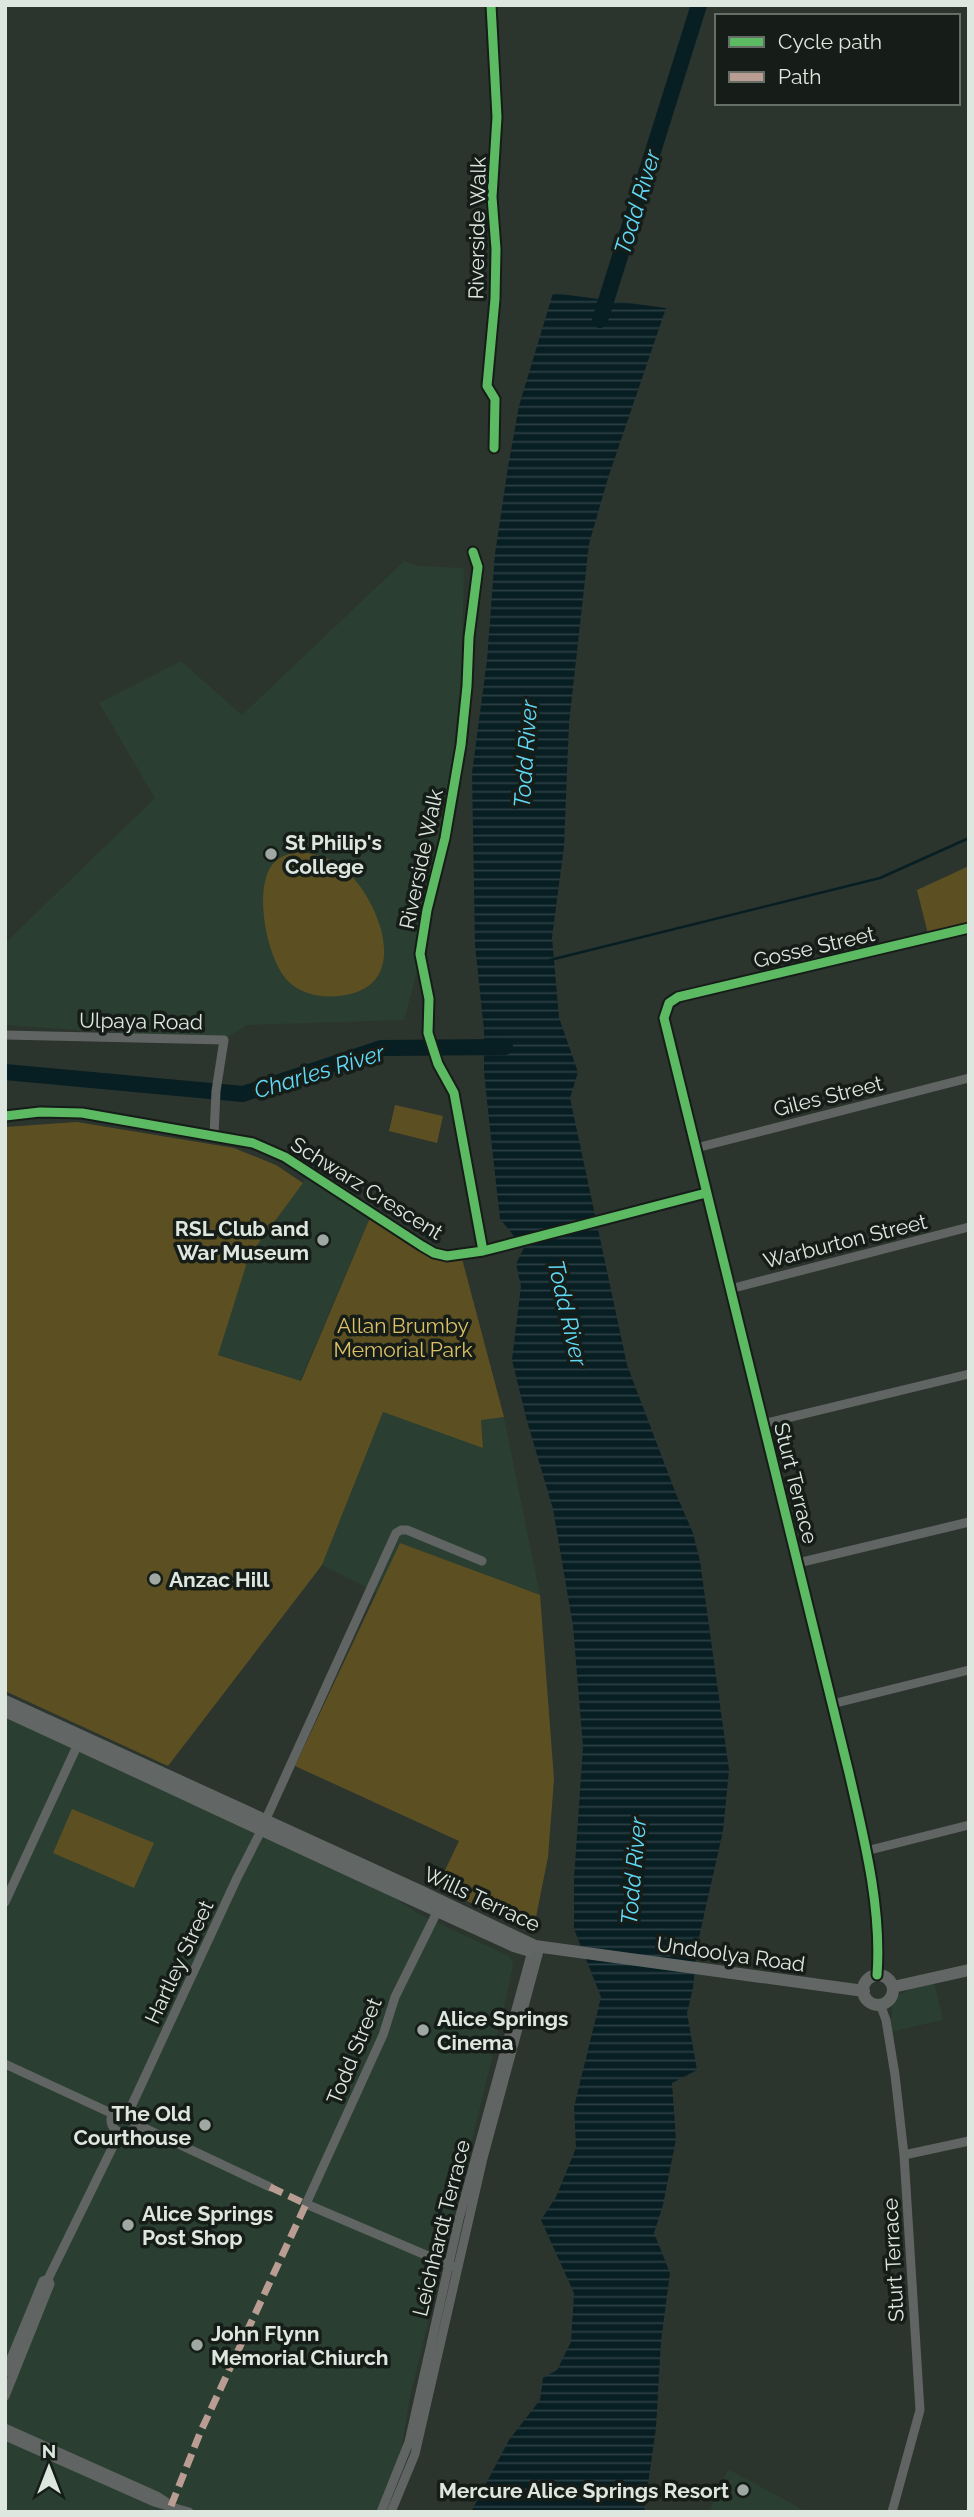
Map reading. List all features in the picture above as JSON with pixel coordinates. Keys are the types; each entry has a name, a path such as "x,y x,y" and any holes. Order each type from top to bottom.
{"main road":[{"name":"Wills Terrace","path":"5,1701 80,1741"},
{"name":"Wills Terrace","path":"5,1711 80,1741 352,1870 440,1907 513,1946 539,1949"},
{"name":"Undoolya Road","path":"539,1949 864,1991"},
{"path":"893,1987 969,1970"},
{"path":"877,1975 886,1977 893,1987 889,2000 880,2004 867,1999 864,1991 869,1979 877,1975"}],"street":[{"name":"Gosse Street","path":"669,1003 678,997 969,928"},
{"name":"Sturt Terrace","path":"669,1003 664,1018 866,1851 876,1922 877,1975"},
{"name":"Ulpaya Road","path":"5,1035 224,1040 216,1091 214,1135"},
{"name":"Giles Street","path":"696,1148 969,1078"},
{"name":"Schwarz Crescent","path":"5,1116 40,1112 82,1113 253,1143 285,1157 422,1246 447,1256 493,1249 706,1193"},
{"name":"Warburton Street","path":"730,1289 969,1227"},
{"path":"763,1424 969,1374"},
{"path":"798,1563 969,1522"},
{"name":"Hartley Street","path":"130,2109 396,1533 407,1530 482,1562"},
{"path":"832,1704 969,1670"},
{"path":"5,1902 80,1741"},
{"path":"866,1851 969,1825"},
{"name":"Todd Street","path":"440,1907 395,1997 383,2035 306,2204 452,2266"},
{"name":"Leichhardt Terrace","path":"381,2512 409,2442 502,2055 539,1949"},
{"name":"Sturt Terrace","path":"880,2004 886,2020 895,2075 904,2155 920,2410 892,2512"},
{"path":"5,2064 113,2114"},
{"path":"120,2108 130,2109 136,2115 136,2124 129,2132 120,2132 112,2125 113,2114 120,2108"},
{"path":"136,2124 271,2187"},
{"path":"5,2373 43,2281 48,2279 120,2132"},
{"path":"904,2155 969,2141"},
{"name":"Leichhardt Terrace","path":"391,2512 415,2454 452,2266"},
{"path":"5,2396 50,2284 48,2279"},
{"path":"5,2428 157,2496 173,2510"},
{"path":"5,2437 173,2510 189,2512"}],"shaded area":[{"name":"St Philip's College","path":"404,561 417,566 464,568 460,761 434,910 404,1020 246,1025 224,1040 5,1025 5,943 155,798 99,703 181,661 242,715"},
{"path":"310,1172 372,1213 300,1381 217,1354 249,1256"},
{"path":"383,1412 483,1447 481,1419 504,1417 540,1595 400,1543 378,1593 322,1565"},
{"path":"5,1711 352,1870 419,1914 509,1956 513,1964 410,2397 401,2452 376,2512 5,2512"},
{"path":"933,1978 943,2020 890,2032 893,1998"},
{"name":"Mercure Alice Springs Resort","path":"728,2469 807,2512 709,2512"}],"green space":[{"path":"300,852 335,862 349,873 373,908 381,929 384,949 382,968 372,983 354,993 320,996 303,991 289,982 274,958 263,907 266,876 278,859"},
{"path":"969,866 969,928 929,938 917,890"},
{"path":"395,1105 443,1116 437,1143 389,1131"},
{"name":"Allan Brumby Memorial Park","path":"77,1122 234,1148 276,1165 303,1183 249,1256 218,1355 301,1381 372,1213 422,1246 461,1255 504,1417 481,1420 483,1448 383,1412 322,1565 168,1766 5,1691 5,1127"},
{"path":"400,1543 540,1595 554,1779 548,1857 533,1932 437,1887 459,1841 295,1766"},
{"path":"72,1809 154,1843 134,1888 53,1853"}],"water":[{"path":"553,293 666,308 608,478 589,544 569,723 564,847 552,937 559,1018 578,1072 570,1098 627,1365 693,1533 700,1561 729,1770 723,1831 697,1946 693,1988 687,2013 697,2070 672,2083 676,2139 663,2205 654,2233 670,2273 661,2341 656,2428 644,2512 471,2512 509,2440 540,2400 543,2378 557,2370 571,2342 574,2293 541,2220 556,2197 576,2148 574,2107 601,1997 574,1929 574,1879 583,1747 573,1626 553,1509 512,1360 521,1286 516,1264 524,1248 500,1219 484,1072 484,1030 475,945 472,773 487,660 495,554 519,406"}],"waterway":[{"name":"Todd River","path":"600,320 699,5"},
{"path":"550,960 880,878 969,838"},
{"name":"Charles River","path":"5,1072 243,1094 381,1048 505,1047"}],"marked path":[{"path":"171,2506 200,2433 306,2204 270,2187"}],"cycle path":[{"name":"Riverside Walk","path":"491,5 497,117 492,197 496,249 495,299 487,386 495,399 494,448"},
{"name":"Riverside Walk","path":"473,552 478,567 469,637 461,745 445,838 427,910 420,954 429,999 428,1033 438,1064 454,1093 483,1251"},
{"path":"877,1975 874,1899 849,1773 664,1018 669,1003 678,997 969,928"},
{"path":"5,1116 40,1112 82,1113 253,1143 285,1157 422,1246 447,1256 483,1251 706,1193"}],"place":[{"name":"St Philip's College","path":"271,854"},
{"name":"RSL Club and War Museum","path":"323,1240"},
{"name":"Anzac Hill","path":"155,1579"},
{"name":"Alice Springs Cinema","path":"423,2030"},
{"name":"The Old Courthouse","path":"205,2125"},
{"name":"Alice Springs Post Shop","path":"128,2225"},
{"name":"John Flynn Memorial Chiurch","path":"197,2345"},
{"name":"Mercure Alice Springs Resort","path":"743,2490"}]}
